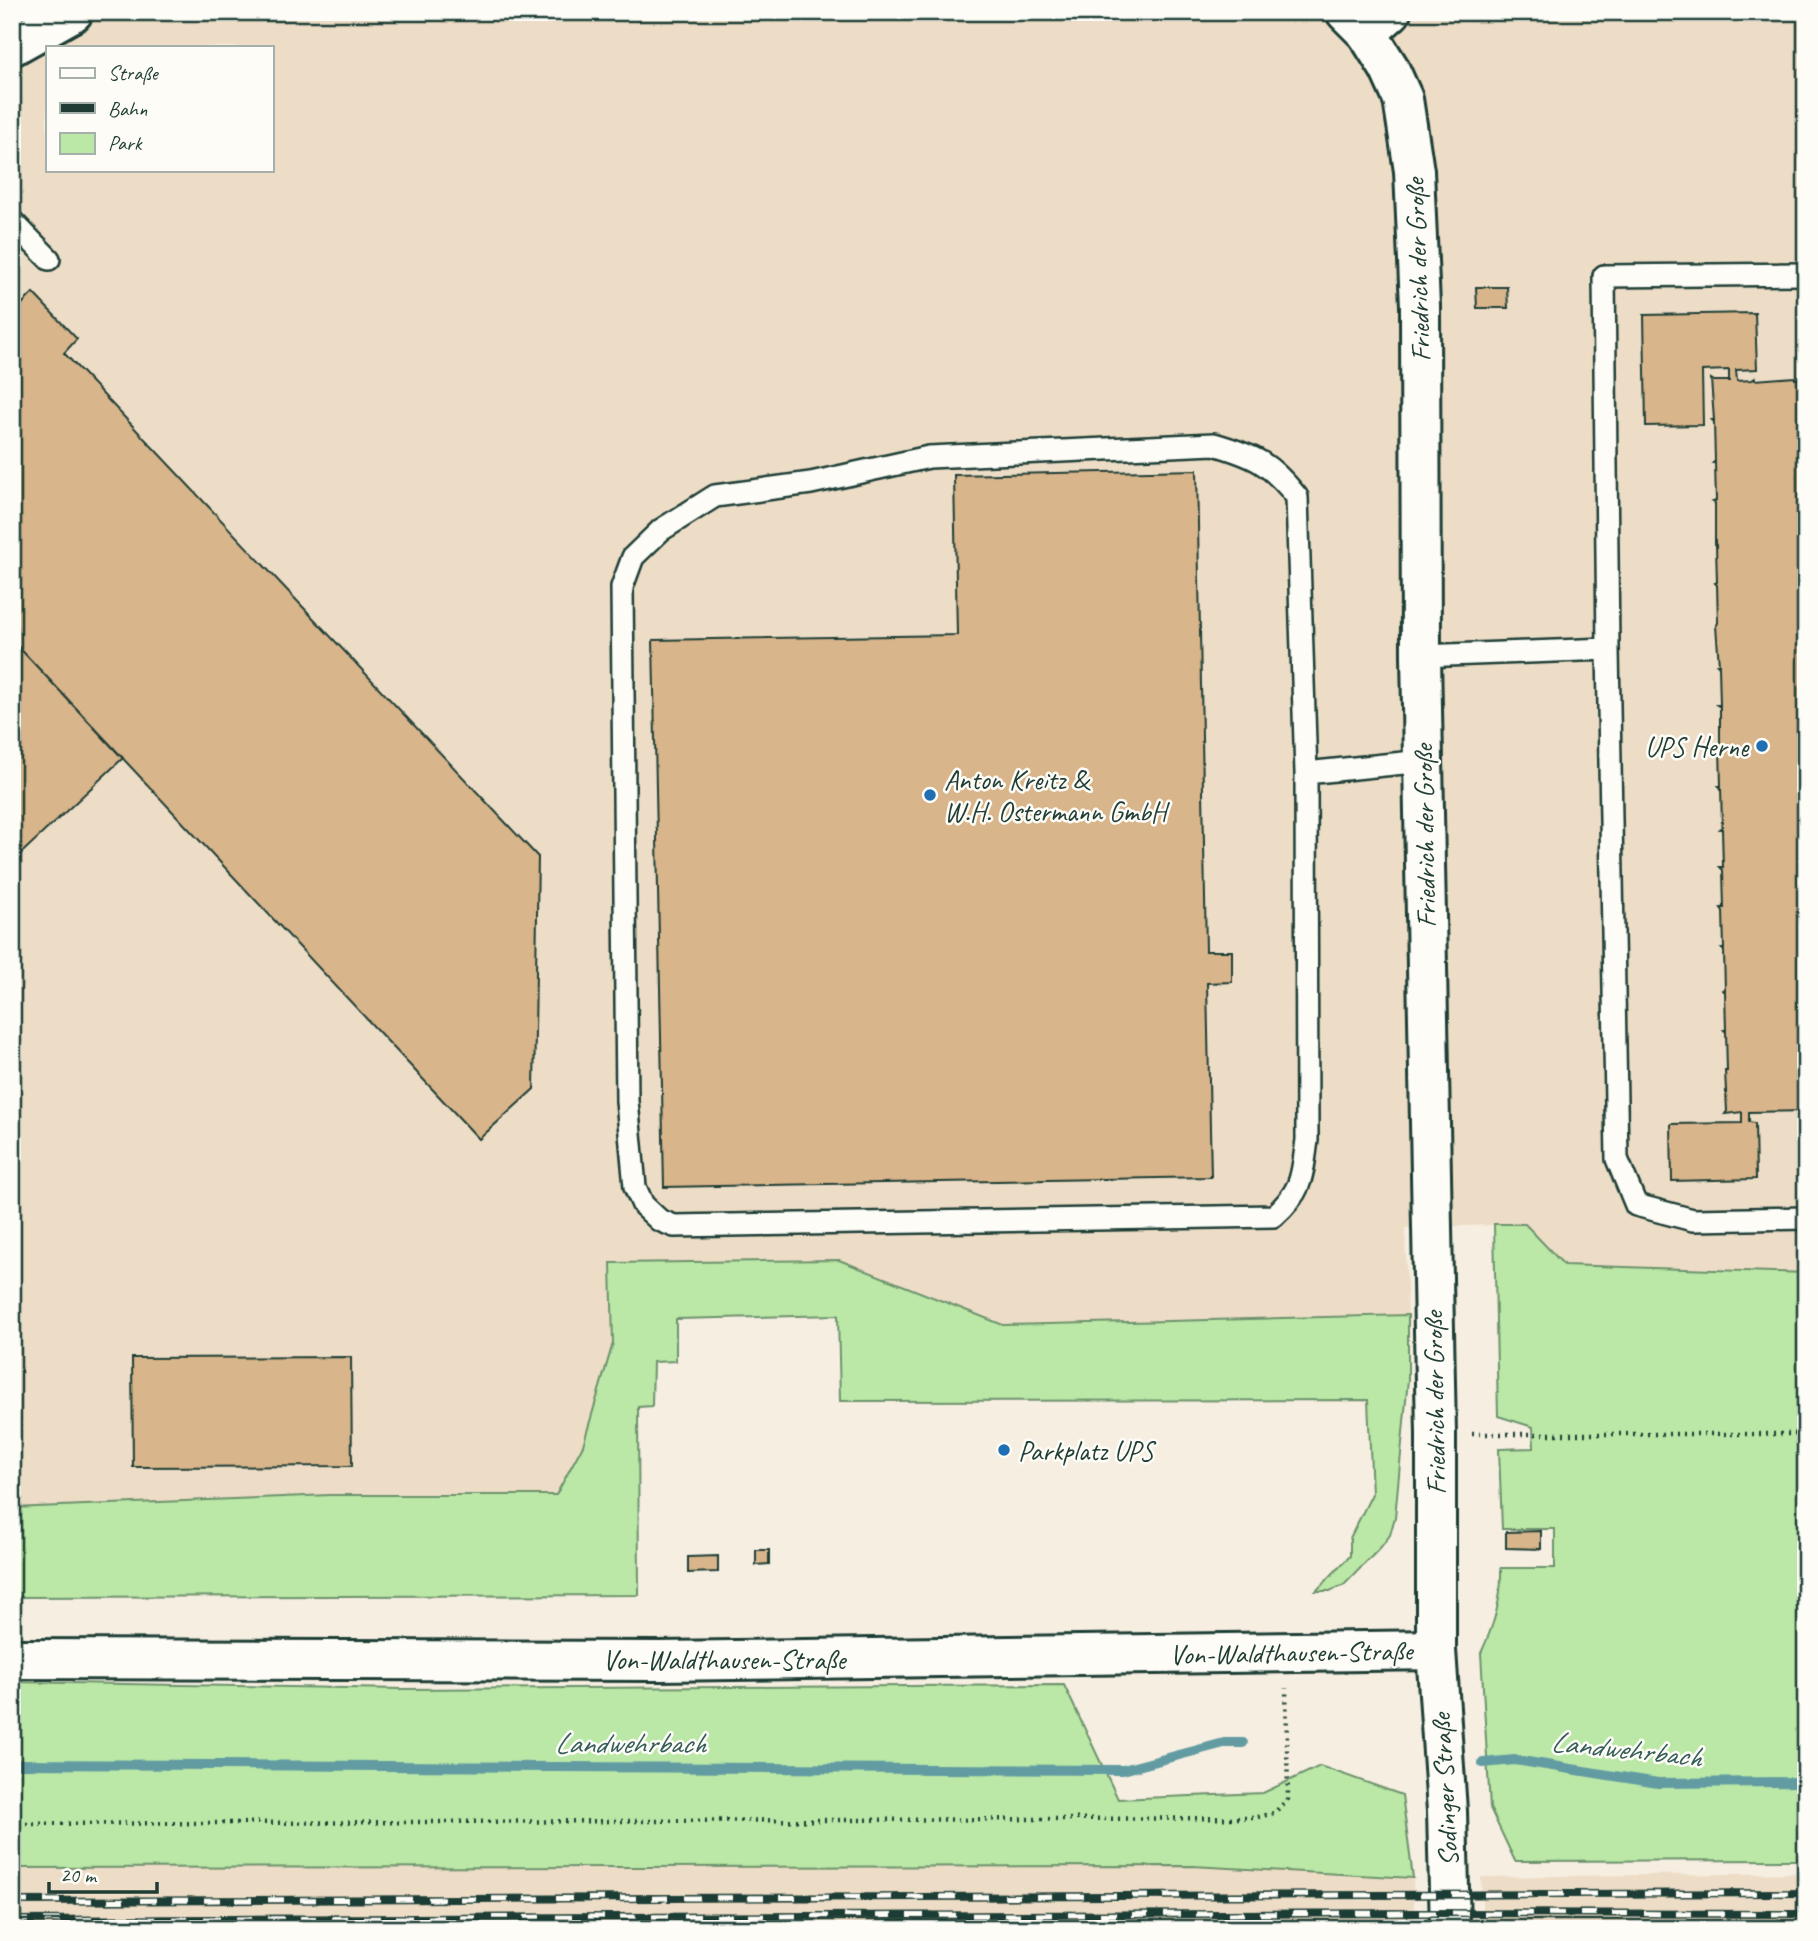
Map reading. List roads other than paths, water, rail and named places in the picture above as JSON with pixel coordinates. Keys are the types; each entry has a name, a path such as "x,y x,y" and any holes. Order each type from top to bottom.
{"street":[{"path":"12,46 73,12"},
{"name":"Friedrich der Große","path":"1368,19 1403,99 1414,171 1420,306 1421,656 1436,1434 1436,1650"},
{"name":"Von-Waldthausen-Straße","path":"12,1659 659,1661 1436,1650"},
{"name":"Sodinger Straße","path":"1436,1650 1447,1811 1450,1929"}],"lane":[{"path":"12,221 49,259"},
{"path":"1806,275 1604,276 1617,1159 1636,1206 1693,1220 1806,1218"},
{"path":"1214,443 1250,455 1280,476 1297,497 1306,773 1307,1140 1301,1184 1287,1205 1274,1216 674,1226 659,1220 643,1205 635,1187 627,1101 622,587 633,557 661,530 715,496 811,483 929,457 1214,443"},
{"path":"1421,656 1608,649"},
{"path":"1306,773 1423,761"}],"waterway":[{"name":"Landwehrbach","path":"12,1764 1123,1770 1224,1743 1243,1743"},
{"name":"Landwehrbach","path":"1483,1763 1515,1760 1658,1783 1806,1782"}],"railway":[{"path":"12,1901 1806,1893"},
{"path":"12,1920 1414,1913 1806,1914"}],"place":[{"name":"UPS Herne","path":"1762,746"},
{"name":"Anton Kreitz & W.H. Ostermann GmbH","path":"930,795"},
{"name":"Parkplatz UPS","path":"1004,1450"}]}
